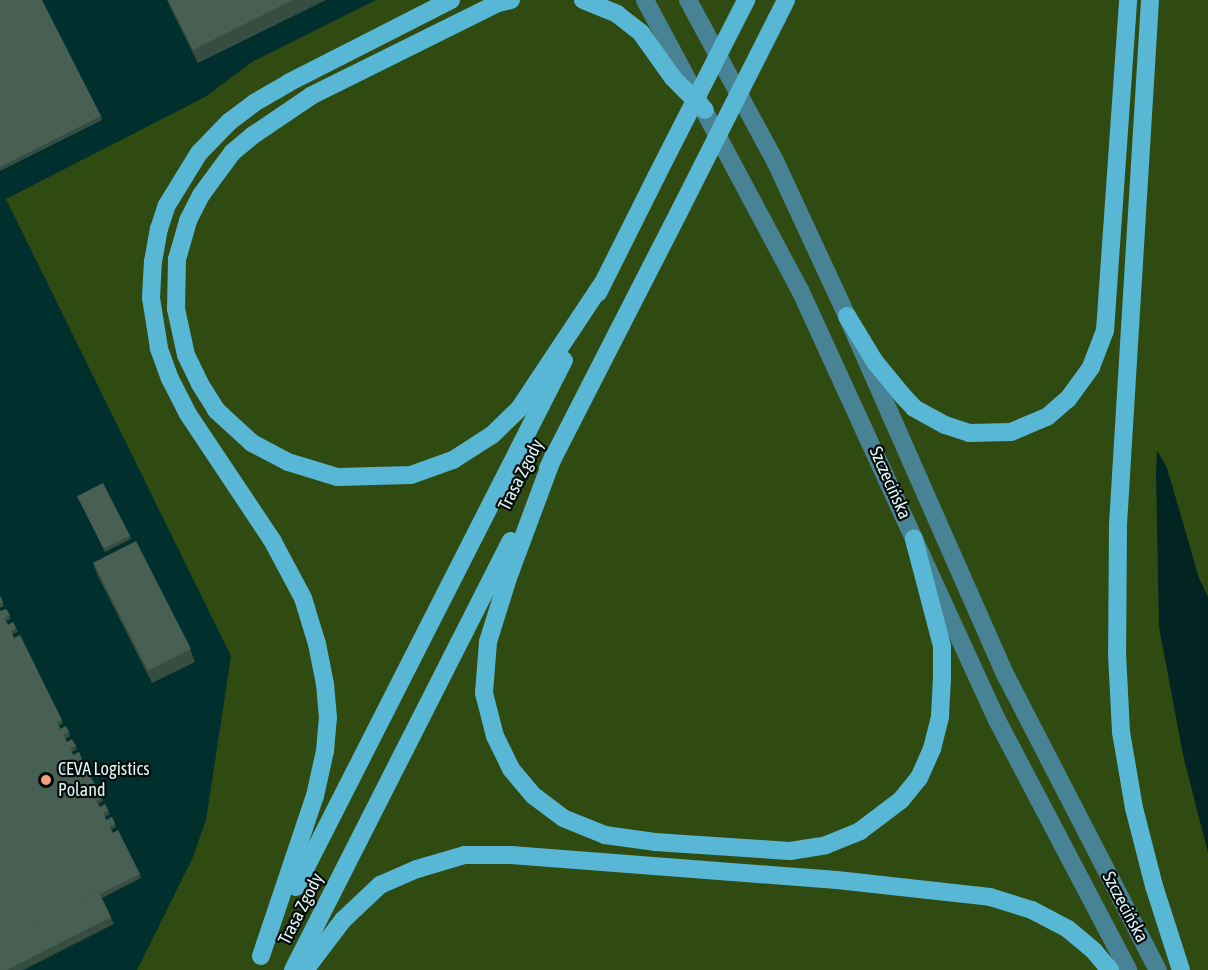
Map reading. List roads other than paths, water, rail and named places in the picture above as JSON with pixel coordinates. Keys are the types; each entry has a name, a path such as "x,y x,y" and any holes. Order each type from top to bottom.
{"highway":[{"path":"257,963 315,796 325,751 328,718 325,684 317,644 303,598 272,540 188,414 170,379 159,348 151,298 153,262 159,229 167,205 195,160 229,122 254,103 288,83 451,0"},
{"path":"511,0 498,3 311,96 252,136 232,153 201,195 188,221 177,259 176,309 186,355 216,410 252,443 288,462 337,477 411,475 453,460 492,435 519,409 602,284"},
{"path":"583,0 616,14 641,33 673,78 705,110"},
{"name":"Trasa Zgody","path":"257,963 746,0"},
{"name":"Trasa Zgody","path":"293,970 786,0"},
{"path":"847,316 875,362 903,396 914,408 945,425 969,433 1011,432 1047,417 1068,399 1091,367 1105,331 1128,0"},
{"path":"1150,0 1118,525 1117,653 1121,732 1134,808 1154,886 1181,970"},
{"path":"553,458 508,578 488,642 484,693 495,736 511,769 534,796 563,818 605,835 655,842 790,851 826,845 860,831 901,800 918,778 932,749 940,716 942,681 942,646 914,539"},
{"path":"305,970 343,920 380,885 417,869 465,855 552,858 975,894 1014,903 1049,918 1084,942 1110,970"}],"main road":[{"name":"Szczecińska","path":"645,0 820,329 997,720 1128,970"},
{"name":"Szczecińska","path":"688,0 776,163 847,316 1006,676 1158,970"}],"place":[{"name":"CEVA Logistics Poland","path":"46,780"}]}
